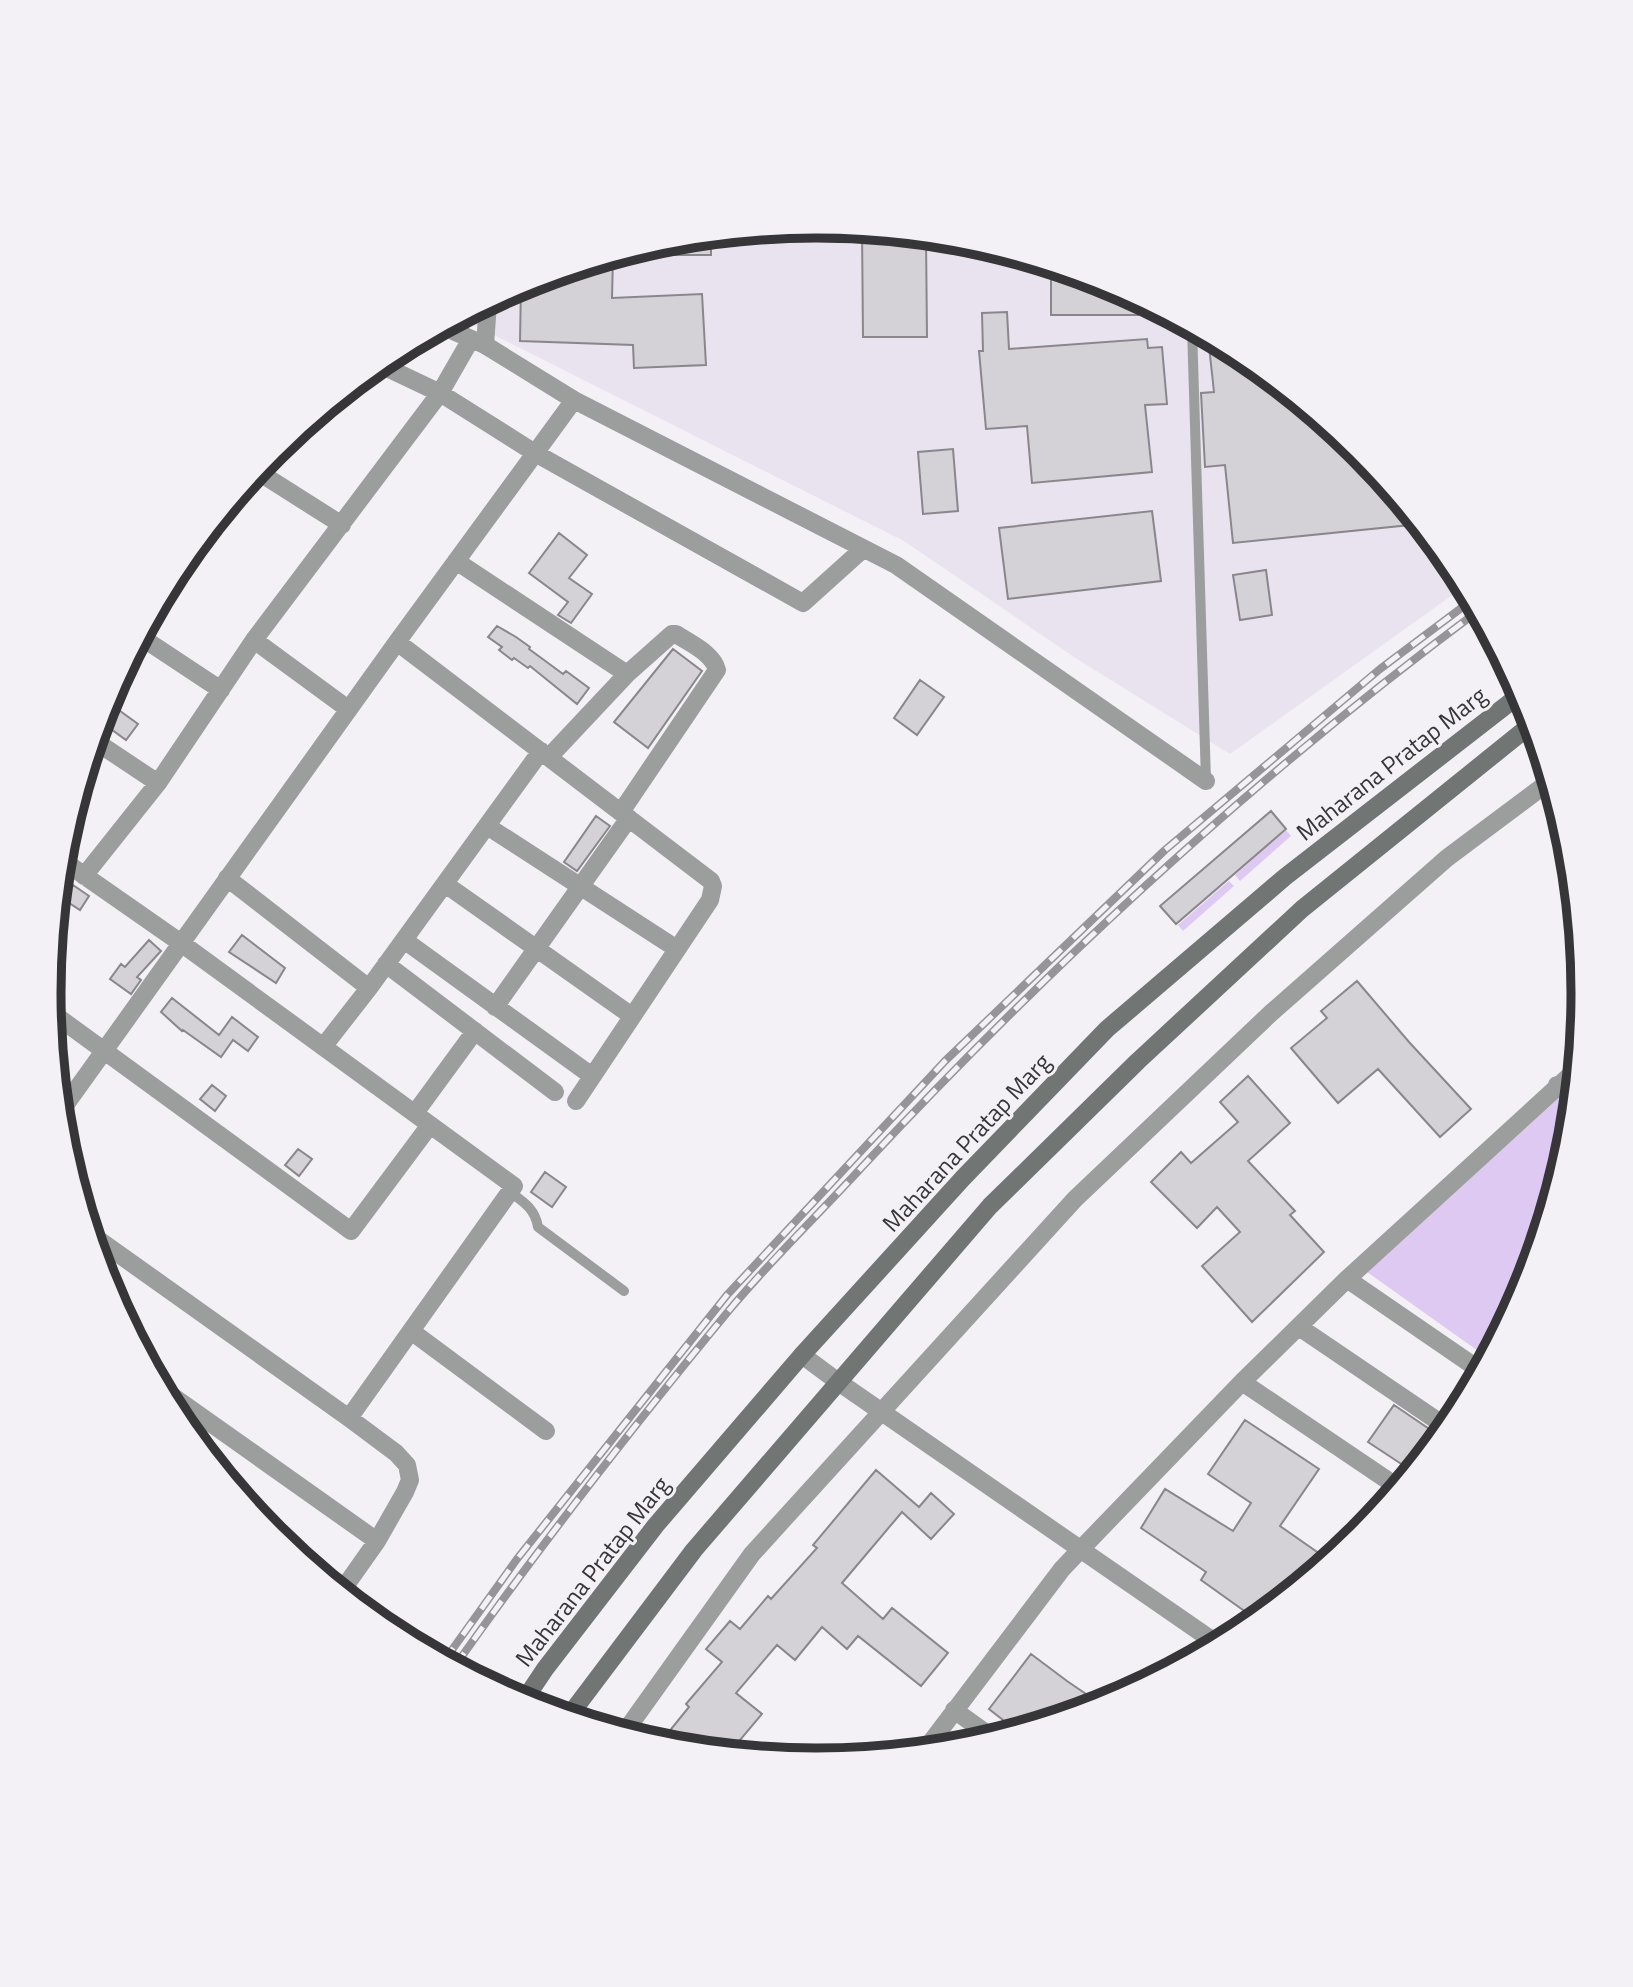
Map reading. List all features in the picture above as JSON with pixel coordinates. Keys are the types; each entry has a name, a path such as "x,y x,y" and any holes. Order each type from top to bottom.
{"main road":[{"name":"Maharana Pratap Marg","path":"530,1692 656,1525 802,1355 963,1178 1107,1029 1285,877 1512,700"},
{"path":"574,1709 694,1550 990,1206 1138,1061 1302,909 1524,730"}],"street":[{"path":"84,876 158,783 254,640 478,342 485,315"},
{"path":"454,331 478,342 574,400 896,565 1206,782"},
{"path":"391,370 440,393 535,453 803,603 863,549"},
{"path":"69,1099 348,709 574,400"},
{"path":"266,477 342,524"},
{"path":"456,561 627,674"},
{"path":"323,1047 487,826 545,754 627,674 672,634 676,634 716,663 717,670 580,886 495,1007"},
{"path":"254,640 348,709"},
{"path":"148,642 221,690"},
{"path":"397,642 706,876 713,886 710,900 576,1101"},
{"path":"103,746 158,783"},
{"path":"630,1725 752,1554 1075,1199 1271,1013 1447,858 1543,787"},
{"path":"487,826 677,948"},
{"path":"72,868 181,943 514,1186 349,1418"},
{"path":"227,878 369,988"},
{"path":"445,884 632,1016"},
{"path":"404,940 592,1076"},
{"path":"386,964 555,1092"},
{"path":"62,1020 351,1231 430,1125"},
{"path":"415,1113 475,1031"},
{"path":"933,1739 1062,1569 1080,1550 1242,1382 1347,1279 1566,1077"},
{"path":"1557,1085 1565,1090"},
{"path":"104,1243 349,1418 396,1453 407,1465 410,1479 405,1492 377,1541 347,1584"},
{"path":"1347,1279 1474,1366"},
{"path":"1298,1327 1438,1421"},
{"path":"411,1331 546,1431"},
{"path":"802,1355 1210,1638"},
{"path":"1242,1382 1391,1483"},
{"path":"183,1404 377,1541"},
{"path":"954,1710 982,1730"}],"lane":[{"path":"1192,338 1206,782"},
{"path":"510,1192 528,1205 536,1216 538,1227 624,1291"}],"shaded area":[{"path":"816,238 866,240 964,253 1012,264 1059,278 1151,316 1194,339 1276,394 1351,459 1416,534 1456,593 1230,754 1077,659 904,541 469,323 574,278 669,253 718,245"},
{"path":"1286,830 1291,836 1240,881 1235,875"},
{"path":"1229,881 1234,886 1183,931 1178,925"},
{"path":"1562,1095 1564,1097 1546,1189 1532,1236 1514,1283 1481,1353 1367,1272"}],"building":[{"path":"862,240 926,247 927,337 863,337"},
{"path":"711,246 711,255 660,255"},
{"path":"613,266 612,298 702,294 706,365 634,368 633,345 520,341 521,299"},
{"path":"1051,276 1138,310 1138,315 1051,315"},
{"path":"1007,312 1009,349 1147,339 1148,348 1162,347 1167,404 1145,405 1152,472 1032,483 1027,426 986,429 979,351 983,351 982,313"},
{"path":"1209,349 1276,394 1314,426 1351,459 1409,525 1233,543 1225,465 1205,467 1201,393 1214,392"},
{"path":"953,449 958,511 923,514 918,452"},
{"path":"1152,511 1161,581 1008,599 999,528"},
{"path":"559,533 587,555 569,578 592,594 571,623 558,615 568,602 529,573"},
{"path":"1266,570 1272,615 1240,620 1233,575"},
{"path":"497,626 530,647 529,649 563,674 566,671 589,688 577,704 530,666 528,668 514,658 512,660 499,650 502,647 488,637"},
{"path":"673,649 702,671 648,748 614,722"},
{"path":"920,680 944,697 917,735 894,718"},
{"path":"117,709 138,724 126,740 110,728"},
{"path":"1271,811 1286,829 1176,924 1160,906"},
{"path":"596,816 610,826 577,871 564,862"},
{"path":"73,885 89,896 80,910 67,902 69,891"},
{"path":"242,935 285,968 276,983 229,952"},
{"path":"149,940 161,951 137,977 141,980 131,994 110,979 121,964 125,967"},
{"path":"1357,981 1471,1109 1440,1137 1378,1069 1338,1103 1291,1048 1327,1018 1321,1011"},
{"path":"172,998 219,1035 232,1017 258,1037 248,1051 233,1040 221,1057 182,1031 161,1012"},
{"path":"1248,1076 1290,1123 1248,1161 1295,1211 1290,1215 1324,1252 1252,1322 1202,1266 1240,1232 1217,1207 1197,1228 1151,1182 1181,1152 1191,1163 1238,1122 1220,1102"},
{"path":"212,1085 226,1096 215,1111 200,1099"},
{"path":"298,1149 312,1159 299,1176 285,1165"},
{"path":"545,1172 566,1187 552,1207 531,1192"},
{"path":"1394,1405 1432,1431 1405,1466 1368,1442"},
{"path":"1245,1420 1319,1469 1280,1526 1320,1554 1276,1593 1247,1613 1201,1580 1206,1572 1141,1528 1165,1489 1233,1531 1251,1503 1208,1474"},
{"path":"876,1470 919,1507 931,1493 954,1514 931,1539 902,1512 842,1583 883,1619 892,1608 948,1653 921,1686 858,1636 847,1649 822,1627 795,1660 777,1645 736,1693 762,1714 737,1744 667,1734 689,1707 686,1704 722,1662 706,1649 730,1621 740,1629 768,1596 771,1599 817,1548 813,1545"},
{"path":"1031,1654 1090,1697 1008,1724 989,1709"}],"railway":[{"path":"449,1654 517,1559 727,1295 945,1061 1165,850 1380,669 1464,606"},
{"path":"460,1659 590,1484 731,1308 934,1092 1081,945 1235,806 1315,739 1471,616"}]}
